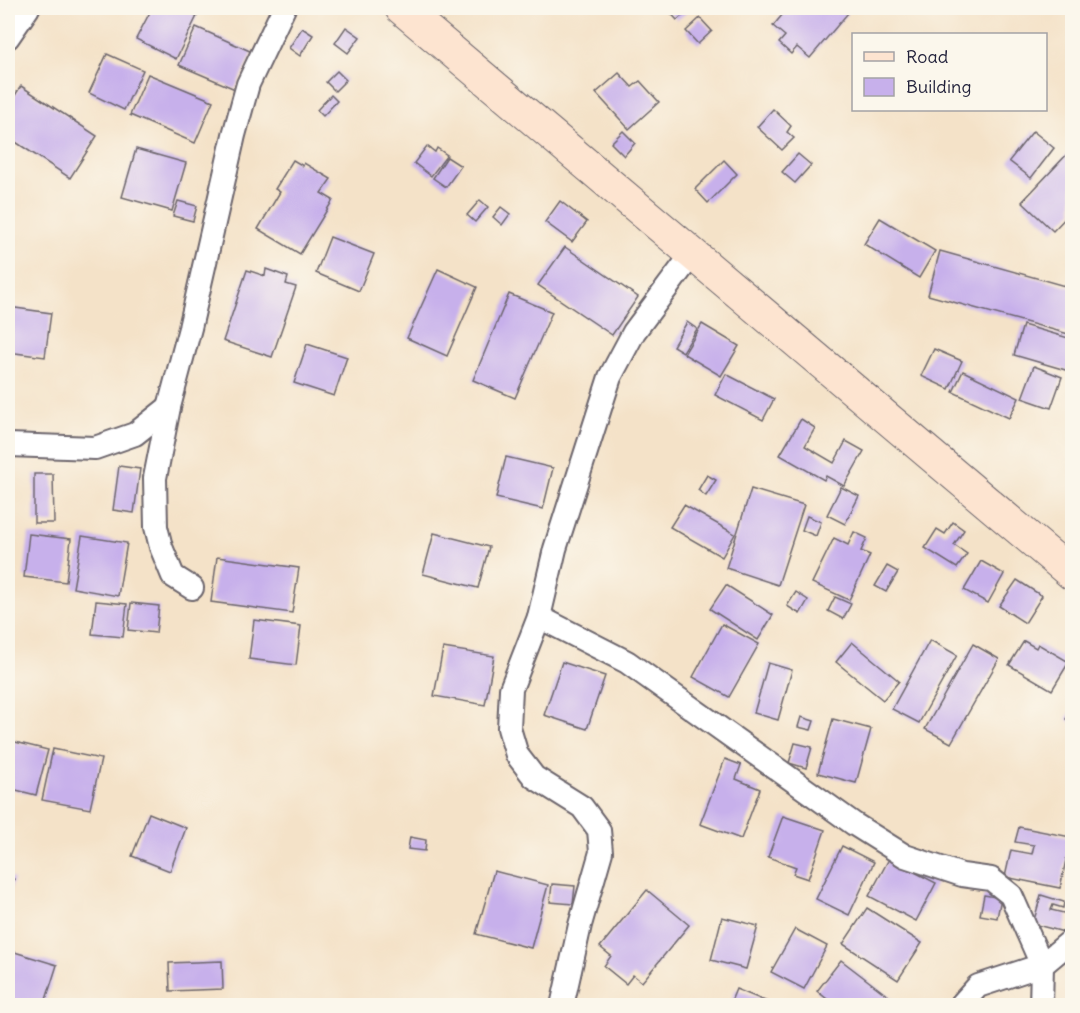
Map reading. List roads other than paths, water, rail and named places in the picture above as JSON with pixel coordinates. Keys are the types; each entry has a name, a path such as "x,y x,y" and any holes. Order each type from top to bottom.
{"main road":[{"path":"401,8 1072,574"}],"street":[{"path":"8,37 28,8"},
{"path":"192,588 173,576 160,547 156,526 155,478 169,407 190,328 231,145 248,84 284,8"},
{"path":"562,1005 580,925 601,852 599,830 582,807 534,777 517,755 509,728 511,689 539,617 555,549 610,377 634,332 693,253"},
{"path":"8,445 95,448 135,434 169,407"},
{"path":"539,617 627,662 854,824 905,856 962,874 991,879 1011,895 1041,964 1041,1005"},
{"path":"960,1005 978,986 1041,964 1072,940"}]}
